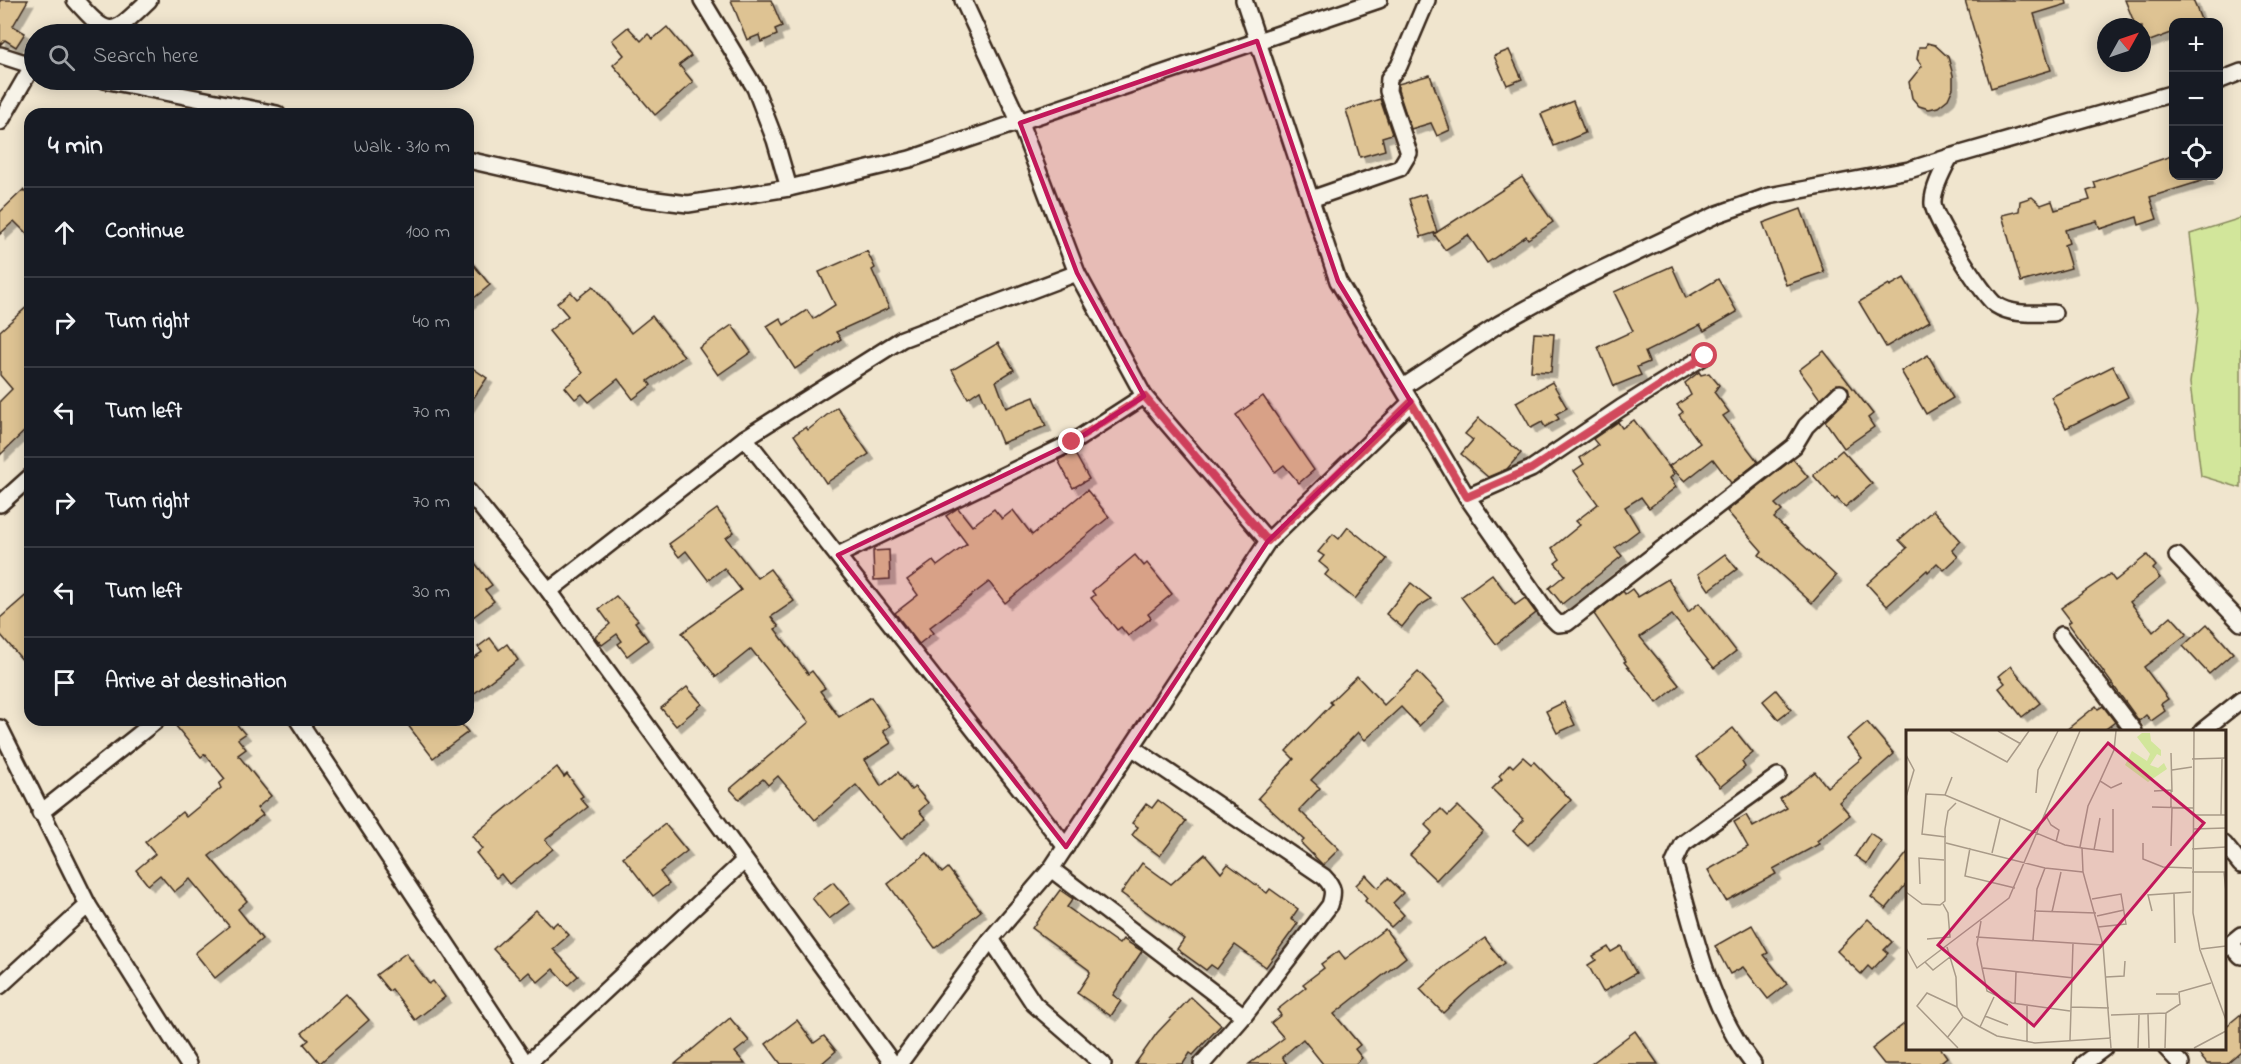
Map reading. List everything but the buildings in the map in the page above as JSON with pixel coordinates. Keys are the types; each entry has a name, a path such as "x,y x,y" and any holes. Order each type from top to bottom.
{"street":[{"path":"75,0 99,24"},
{"path":"124,24 149,0"},
{"path":"702,0 755,88 775,140 789,188"},
{"path":"963,0 1020,123 1077,273 1144,396 1268,541"},
{"path":"1244,0 1338,281 1467,497 1550,616 1558,624 1567,623 1794,446 1806,426 1840,393"},
{"path":"474,161 632,197 688,204 789,188 910,159 1378,0"},
{"path":"1311,199 1400,168 1406,161 1409,153 1388,91 1389,78 1399,66 1427,0"},
{"path":"0,55 24,62"},
{"path":"2223,79 2241,72"},
{"path":"0,122 24,82"},
{"path":"173,90 251,108"},
{"path":"1403,387 1499,324 1579,280 1718,214 1769,196 1909,170 2169,94"},
{"path":"1950,157 1941,175 1932,204 1940,226 1995,304 2019,313 2054,313"},
{"path":"549,591 745,438 902,339 1077,273"},
{"path":"1467,497 1531,469 1705,356"},
{"path":"838,555 1072,442 1144,396"},
{"path":"899,1064 991,939 1051,869 1268,541 1411,402"},
{"path":"745,438 1066,847"},
{"path":"0,504 24,482"},
{"path":"474,498 549,591 893,1064"},
{"path":"2177,556 2241,623"},
{"path":"2061,635 2133,730"},
{"path":"2203,730 2241,700"},
{"path":"40,813 149,726"},
{"path":"302,726 527,1064 744,861"},
{"path":"0,728 40,813 88,905 188,1064"},
{"path":"1133,748 1324,877 1332,885 1334,893 1330,905 1244,1016 1202,1064"},
{"path":"1753,1064 1730,1031 1714,998 1674,863 1683,844 1778,776"},
{"path":"2226,846 2241,865"},
{"path":"1051,869 1244,1016"},
{"path":"0,986 88,905"},
{"path":"991,939 1034,1004 1103,1064"},
{"path":"2232,943 2241,956"},
{"path":"2083,1064 2102,1049"},
{"path":"2168,1049 2181,1064"}],"highlighted area":[{"path":"1257,41 1338,281 1411,402 1268,541 1066,847 838,555 1073,442 1144,396 1077,273 1020,123"}],"green space":[{"path":"2241,218 2241,488 2201,476 2190,383 2199,309 2190,234"}],"route":[{"path":"1072,442 1144,396 1268,541 1411,402 1467,497 1531,469 1621,408 1705,356"}]}
